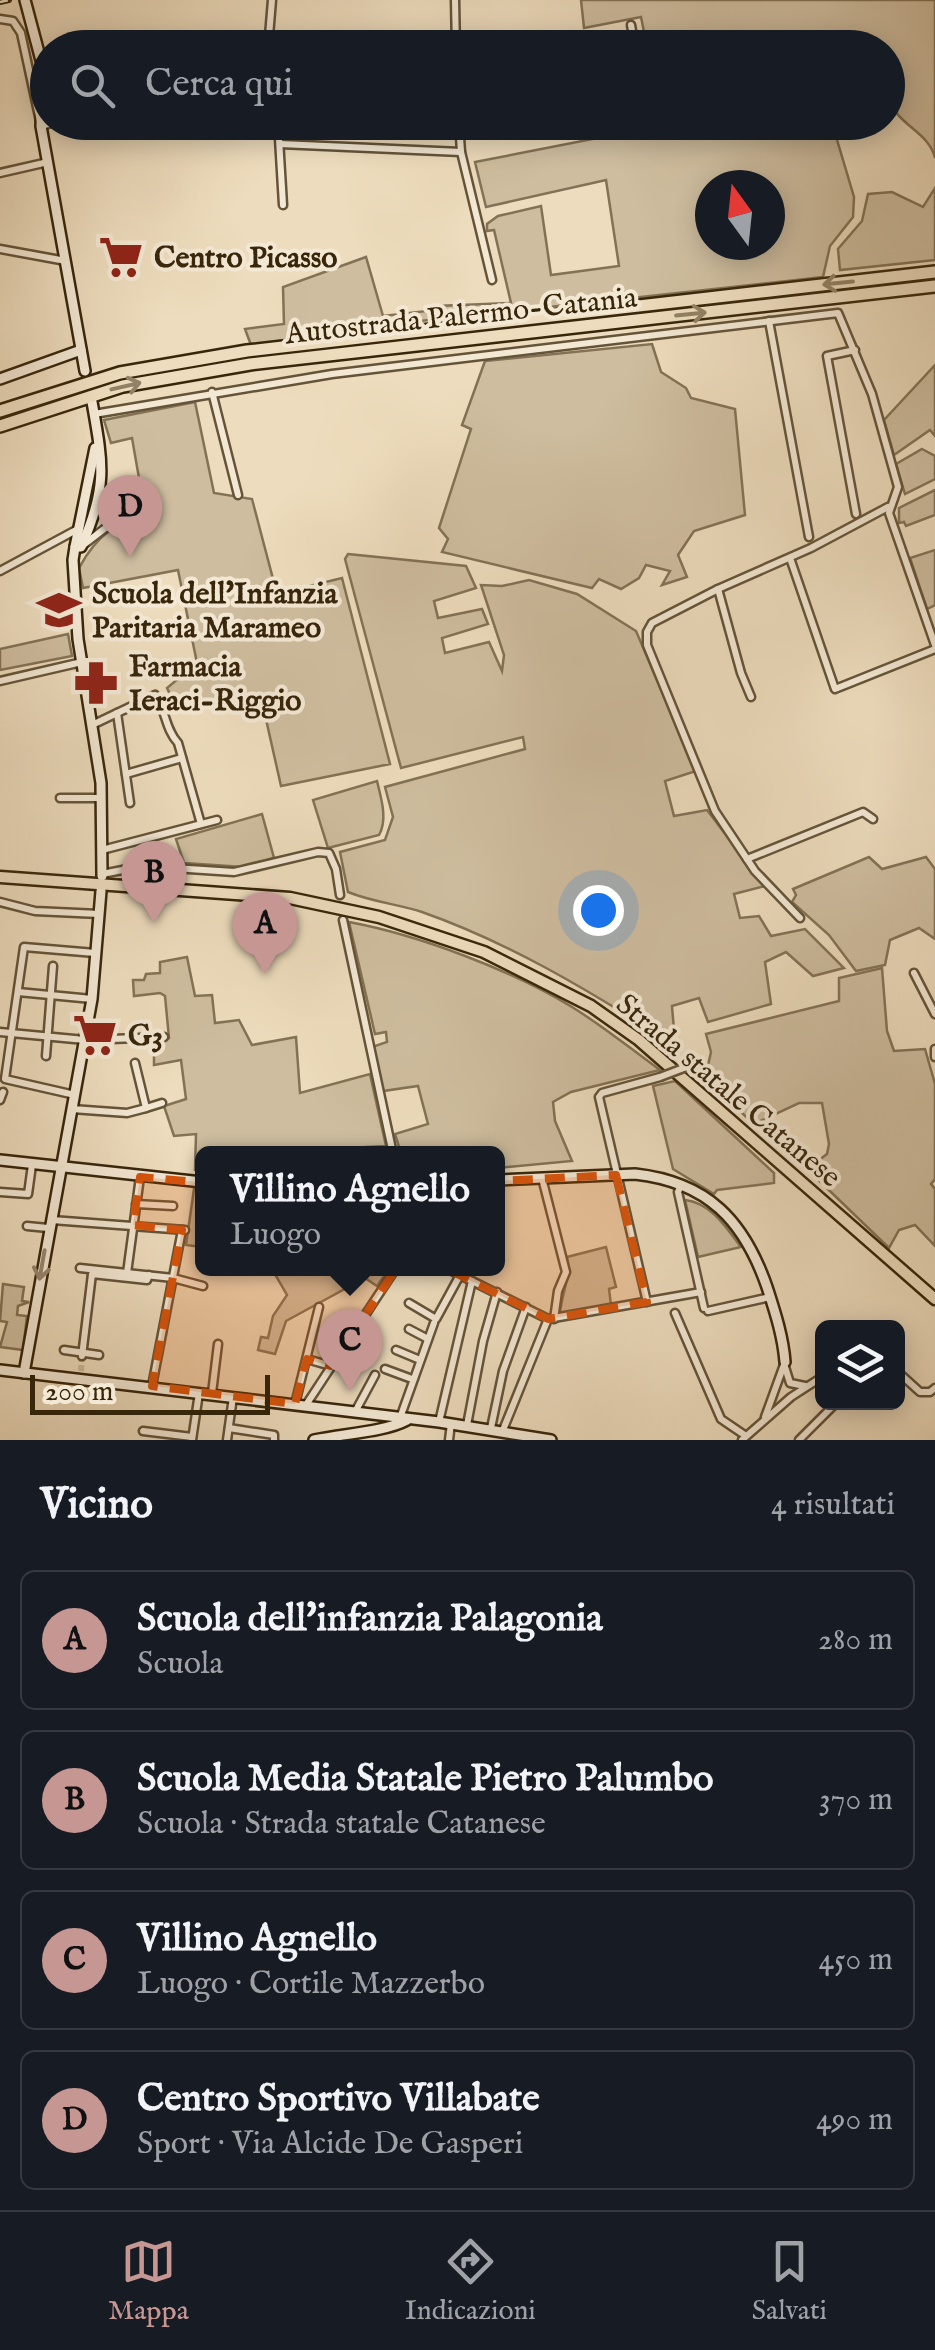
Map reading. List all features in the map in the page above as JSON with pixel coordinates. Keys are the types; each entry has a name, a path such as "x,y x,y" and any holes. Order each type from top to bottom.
{"highway":[{"name":"Autostrada Palermo-Catania","path":"0,411 120,372 247,351 935,272"},
{"name":"Autostrada Palermo-Catania","path":"0,426 124,386 250,364 935,286"}],"main road":[{"name":"Strada statale Catanese","path":"0,877 290,898 379,916 484,952 591,1006 638,1040 935,1299"}],"street":[{"path":"25,0 33,30"},
{"path":"270,30 272,0"},
{"path":"455,0 456,30"},
{"path":"0,19 14,22 21,34 30,75"},
{"path":"631,25 632,30"},
{"path":"44,140 85,371"},
{"path":"280,140 283,204"},
{"path":"460,140 492,280"},
{"path":"280,144 461,152"},
{"path":"0,173 48,162"},
{"path":"0,249 67,262"},
{"path":"94,414 332,374 838,313 872,394 898,487 890,506 895,532 935,647 835,689 790,558"},
{"path":"769,322 809,538"},
{"path":"0,379 81,350"},
{"path":"855,350 827,356 856,514"},
{"path":"212,392 238,495"},
{"path":"78,547 95,517 102,494 103,471 92,402"},
{"path":"96,426 74,580 101,798 102,875 142,866 234,872 318,852 329,853 340,895"},
{"path":"89,490 102,494 109,509 123,516"},
{"path":"800,918 772,891 715,810 647,644 646,632 652,624 718,589 790,558 890,506"},
{"path":"78,547 123,516 145,508"},
{"path":"83,514 95,517"},
{"path":"0,571 79,528"},
{"path":"718,589 740,673 751,697"},
{"path":"0,681 82,662"},
{"path":"92,725 155,695 170,734 178,743 201,824"},
{"path":"117,713 130,803"},
{"path":"126,774 182,758"},
{"path":"60,798 101,798"},
{"path":"747,859 863,812 873,818"},
{"path":"102,850 217,820"},
{"path":"24,1373 92,999 100,891"},
{"path":"0,902 35,912 99,914"},
{"path":"343,920 392,1146"},
{"path":"75,1095 5,1079 24,947 95,953"},
{"path":"46,1056 53,966"},
{"path":"914,973 935,1014"},
{"path":"18,992 92,999"},
{"path":"0,1032 85,1040 164,1037"},
{"path":"935,1049 935,1057"},
{"path":"136,1063 146,1108"},
{"path":"647,1302 598,1098 602,1093 690,1066"},
{"path":"72,1109 127,1114 162,1104"},
{"path":"0,1160 195,1181"},
{"path":"0,1192 28,1194 32,1165"},
{"path":"127,1273 140,1176"},
{"path":"505,1180 658,1176 701,1194 739,1226 752,1246 780,1330 791,1398"},
{"path":"503,1430 551,1319 566,1272 542,1178"},
{"path":"682,1184 678,1192 706,1309 770,1297"},
{"path":"136,1204 173,1206"},
{"path":"26,1226 132,1225 184,1230 152,1386"},
{"path":"80,1268 172,1278 203,1286"},
{"path":"82,1354 92,1274 147,1280 149,1275"},
{"path":"301,1404 391,1276"},
{"path":"409,1303 436,1319 459,1276"},
{"path":"462,1276 551,1319 701,1292"},
{"path":"450,1440 445,1422 472,1280"},
{"path":"466,1425 497,1292"},
{"path":"301,1404 319,1306"},
{"path":"491,1428 503,1371 526,1307"},
{"path":"675,1313 721,1419 744,1438 764,1418 815,1381"},
{"path":"314,1440 392,1428 404,1418 412,1380 434,1323"},
{"path":"410,1329 428,1339"},
{"path":"212,1393 218,1344"},
{"path":"64,1350 99,1355"},
{"path":"396,1350 420,1360"},
{"path":"307,1359 331,1366"},
{"path":"764,1418 784,1362"},
{"path":"385,1369 412,1380"},
{"path":"0,1370 80,1374 491,1428 551,1440"},
{"path":"353,1431 355,1412 375,1375"},
{"path":"905,1378 920,1392 935,1388"},
{"path":"780,1382 806,1386"},
{"path":"143,1431 192,1438 199,1392"},
{"path":"227,1440 232,1396"},
{"path":"798,1440 829,1410"},
{"path":"228,1428 274,1435 274,1440"}],"highlighted area":[{"path":"616,1175 647,1302 548,1319 409,1250 331,1366 307,1359 295,1404 152,1386 182,1230 133,1225 140,1177 404,1200 438,1184"}],"shaded area":[{"path":"581,0 935,0 935,158 926,141 905,122 905,30 644,30 641,17 584,28"},
{"path":"587,140 837,140 854,197 853,217 830,246 823,277 420,321 251,345 245,329 284,324 283,287 366,257 383,316 436,310 436,306 511,303 494,230 487,231 487,224 498,216 541,206 551,275 619,266 606,180 486,207 475,162"},
{"path":"935,188 935,260 840,270 838,249 862,221 868,194 892,192 923,207"},
{"path":"652,344 661,372 686,388 691,398 735,409 745,515 694,531 678,555 687,577 662,585 670,571 646,565 639,578 621,589 599,579 592,588 442,552 448,539 439,528 471,429 462,425 485,361"},
{"path":"935,365 935,436 930,430 894,455 884,420"},
{"path":"195,402 214,493 252,499 277,594 342,578 390,764 281,786 261,697 177,709 167,688 197,663 178,570 83,588 79,568 93,546 118,526 152,513 148,500 143,501 132,438 111,443 104,420"},
{"path":"922,449 935,456 935,479 905,494 896,464"},
{"path":"935,490 935,515 906,526 899,523 899,508"},
{"path":"935,550 935,605 927,609 910,558"},
{"path":"348,554 466,566 476,588 434,601 438,618 482,609 488,624 442,638 445,653 489,642 502,671 504,655 481,585 502,586 529,580 577,594 636,631 696,771 665,781 674,816 707,810 765,886 734,894 740,918 759,916 771,936 805,929 844,968 813,976 786,952 765,962 771,1004 708,1022 699,998 672,1006 674,1030 660,1036 574,984 484,937 422,912 348,892 340,852 385,840 393,817 385,787 525,749 523,737 401,768 345,559"},
{"path":"68,634 72,656 0,670 0,649"},
{"path":"377,781 383,815 379,835 328,848 313,800"},
{"path":"262,814 274,858 244,867 184,863 176,839"},
{"path":"869,857 882,869 926,857 935,869 935,939 919,928 890,940 885,965 856,971 829,935 792,902 796,895 793,889"},
{"path":"349,922 434,945 521,980 583,1014 660,1070 571,1092 553,1102 555,1121 572,1161 505,1167 505,1146 399,1146 395,1134 428,1124 418,1086 383,1091 372,1047 387,1042 386,1032 375,1034"},
{"path":"187,957 195,996 212,995 215,1023 239,1020 252,1045 296,1037 300,1093 370,1074 386,1146 196,1146 196,1134 174,1136 164,1106 186,1099 181,1060 154,1065 154,1042 169,1038 165,996 134,996 133,980 160,973 160,962"},
{"path":"882,968 887,1031 894,1051 925,1049 935,1084 935,1179 931,1184 935,1189 935,1246 915,1225 899,1230 889,1248 807,1169 827,1154 822,1103 799,1103 754,1124 705,1079 711,1052 706,1034 839,1001 839,978"},
{"path":"675,1081 774,1173 774,1183 717,1190 714,1194 673,1169 653,1086"},
{"path":"194,1189 195,1189 195,1246 186,1245"},
{"path":"685,1200 710,1211 741,1247 698,1257"},
{"path":"606,1247 616,1287 609,1289 611,1305 560,1313 567,1257"},
{"path":"276,1276 384,1276 377,1286 365,1278 286,1321 275,1354 258,1350 261,1337 268,1338 273,1316 287,1295"},
{"path":"3,1284 24,1287 22,1301 29,1302 18,1306 17,1315 27,1316 23,1350 0,1347 7,1322 0,1321"}],"tunnel":[{"path":"81,1371 82,1356"}],"railway":[{"path":"0,2 9,0"}],"place":[{"name":"Centro Picasso","path":"121,257"},
{"name":"Centro Sportivo Villabate","path":"130,557"},
{"name":"Scuola dell'Infanzia Paritaria Marameo","path":"59,610"},
{"name":"Farmacia Ieraci-Riggio","path":"96,683"},
{"name":"Scuola Media Statale Pietro Palumbo","path":"154,923"},
{"name":"Scuola dell'infanzia Palagonia","path":"265,974"},
{"name":"G3","path":"95,1035"},
{"name":"Villino Agnello","path":"350,1391"}]}
